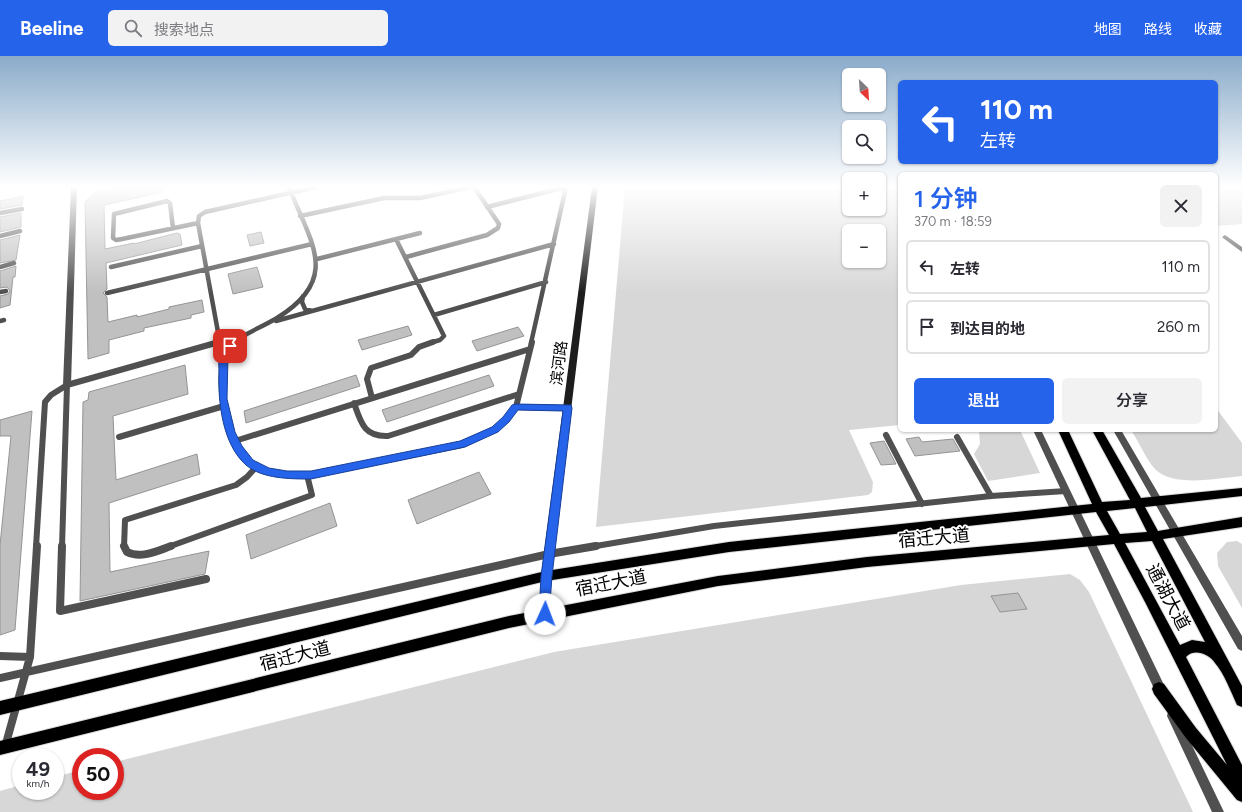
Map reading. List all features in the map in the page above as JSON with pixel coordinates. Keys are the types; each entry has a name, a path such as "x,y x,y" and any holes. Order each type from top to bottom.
{"main road":[{"name":"滨河路","path":"545,614 546,576 591,222"},
{"name":"通湖大道","path":"1064,432 1100,509 1242,780"},
{"name":"通湖大道","path":"1097,432 1138,504 1242,700"},
{"name":"宿迁大道","path":"0,708 546,576 729,547 1100,509 1242,492"},
{"name":"宿迁大道","path":"2,747 545,614 718,581 867,562 1154,536 1242,522"},
{"path":"1178,656 1184,648 1199,646 1208,649 1219,658"},
{"path":"1159,689 1191,733 1242,795"}],"street":[{"path":"67,385 73,222"},
{"path":"1225,237 1242,250"},
{"path":"516,407 568,408"},
{"path":"1038,432 1218,812"},
{"path":"1118,432 1242,646"}],"lane":[{"path":"114,222 114,238 116,240 197,222"},
{"path":"172,222 173,228"},
{"path":"198,222 220,342"},
{"path":"2,747 17,704 30,657 45,402 51,395 67,385 241,336 271,322 285,313 303,296 315,278 317,259 303,222"},
{"path":"406,256 487,235 495,231 499,226 498,222"},
{"path":"241,336 224,354 223,392 224,406 231,432 235,441 250,463 268,471 287,475 308,475 462,444 495,429 506,420 516,407 559,222"},
{"path":"0,236 20,231"},
{"path":"317,259 420,233"},
{"path":"372,398 367,380 368,372 371,368 411,355 420,347 443,338 443,333 406,256 396,239"},
{"path":"107,293 312,244"},
{"path":"271,322 554,244"},
{"path":"111,267 202,246"},
{"path":"0,267 14,263"},
{"path":"434,315 546,282"},
{"path":"0,292 6,291"},
{"path":"303,296 302,302 305,309 315,311"},
{"path":"235,441 530,349"},
{"path":"67,385 60,611 206,579"},
{"path":"354,403 364,428 369,434 382,437 399,434 519,394"},
{"path":"119,437 224,406"},
{"path":"886,435 922,504"},
{"path":"957,437 991,496"},
{"path":"257,466 247,477 236,485 125,520 124,548 127,553 136,556 149,554 312,495 308,475"},
{"path":"0,678 549,554 714,526 991,496 1066,491"},
{"path":"0,656 30,657"}],"shaded area":[{"path":"622,222 898,222 898,425 849,430 873,482 872,492 868,495 596,527"},
{"path":"1218,222 1242,222 1242,224 1218,226"},
{"path":"1218,411 1242,443 1242,476 1209,480 1184,480 1173,478 1163,475 1155,469 1132,432 1218,432"},
{"path":"979,432 1021,432 1040,473 988,481 974,454 980,444"},
{"path":"1237,541 1242,544 1242,608 1218,566 1217,553 1227,542"},
{"path":"1070,574 1080,580 1089,592 1193,812 0,812 0,791 12,788 12,800 64,800 64,775 72,772 72,800 124,800 124,760 554,652 961,585"}],"building":[{"path":"0,222 21,222 21,227 0,232"},
{"path":"85,222 104,222 105,249 134,244 177,233 180,234 182,245 106,263 107,289 103,293 107,297 108,322 137,315 137,317 169,309 169,307 202,300 204,312 191,315 191,318 144,328 144,331 109,340 109,353 88,359"},
{"path":"261,232 264,243 250,246 247,235"},
{"path":"20,235 16,260 0,263 0,240"},
{"path":"16,266 15,277 13,277 10,305 0,308 0,296 8,294 10,291 7,287 0,288 0,271"},
{"path":"257,267 263,287 233,294 228,274"},
{"path":"408,326 412,335 362,350 358,340"},
{"path":"518,327 524,336 477,351 472,341"},
{"path":"185,365 188,394 113,416 116,480 197,454 200,474 109,503 110,572 209,551 205,574 80,601 83,402 88,400 89,392"},
{"path":"356,375 360,386 246,423 244,411"},
{"path":"489,375 494,386 387,422 382,410"},
{"path":"32,411 15,630 0,635 0,545 11,436 0,436 0,420"},
{"path":"919,437 922,442 953,439 960,451 915,456 906,439"},
{"path":"884,441 896,464 881,465 870,443"},
{"path":"479,472 491,494 417,524 408,500"},
{"path":"330,503 337,526 251,559 246,535"},
{"path":"1018,593 1027,609 1000,612 991,596"}],"route":[{"path":"230,346 224,354 222,369 223,399 231,432 238,448 250,463 268,471 287,475 311,475 462,444 479,438 495,429 506,420 516,407 568,408 546,576 545,614"}]}
